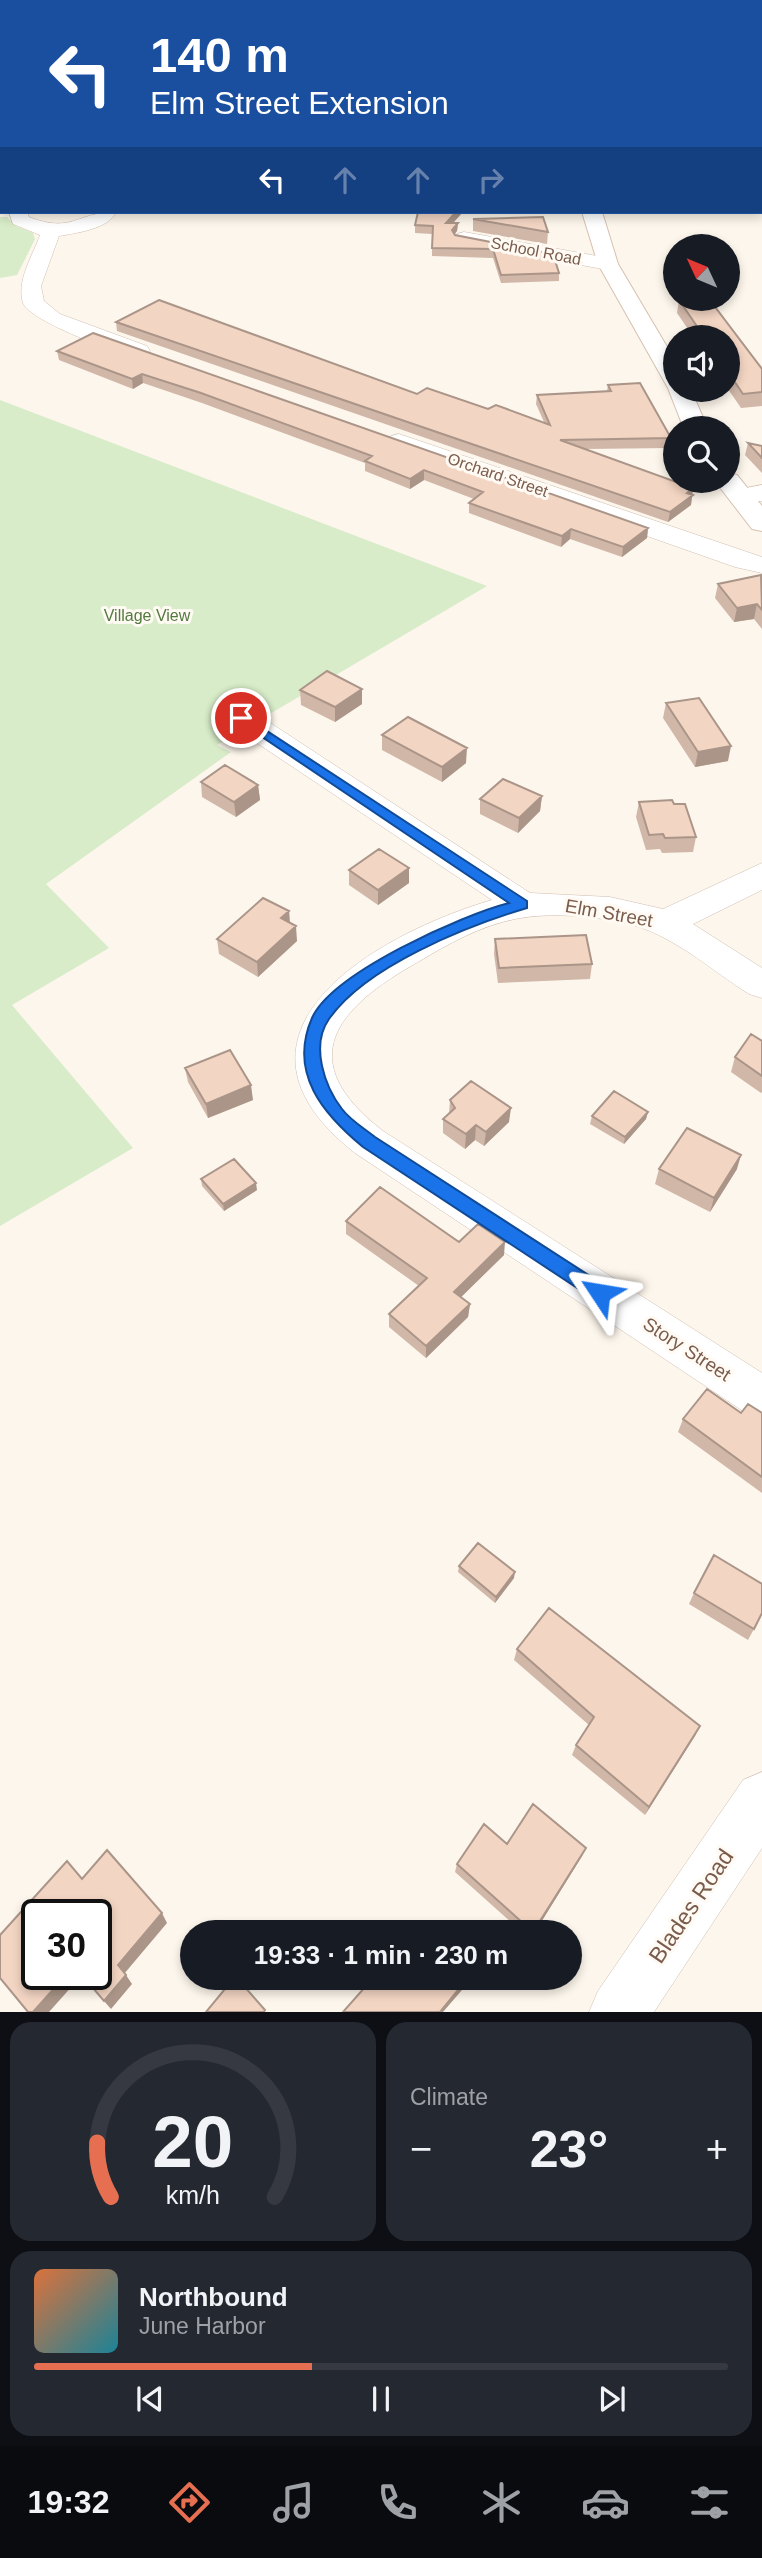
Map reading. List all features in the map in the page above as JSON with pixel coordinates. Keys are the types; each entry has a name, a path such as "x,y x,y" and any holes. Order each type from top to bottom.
{"main road":[{"path":"593,214 608,264 663,360"},
{"path":"743,490 762,523"}],"street":[{"path":"18,214 20,220 51,232 93,222 106,214"},
{"path":"51,232 31,286 34,304 42,312 73,327 167,360"},
{"name":"School Road","path":"464,238 608,264"},
{"name":"Orchard Street","path":"378,433 762,565"},
{"path":"241,718 522,904"},
{"path":"663,923 711,902 762,874"},
{"name":"Elm Street","path":"522,904 589,908 663,923 762,985"},
{"name":"Story Street","path":"522,904 485,914 433,937 383,964 347,990 320,1019 312,1049 318,1085 338,1117 369,1142 762,1398"},
{"name":"Blades Road","path":"619,2012 762,1799"}],"green space":[{"path":"0,217 7,217 16,226 33,233 35,239 17,275 0,278"},
{"name":"Village View","path":"0,400 487,586 217,745 231,752 46,884 109,948 12,1005 133,1148 0,1226"}],"building":[{"path":"418,214 454,214 446,223 458,223 452,230 455,235 553,254 559,273 501,275 493,249 432,248 433,226 415,225"},
{"path":"543,217 548,232 473,219"},
{"path":"159,300 417,394 427,388 488,409 496,405 550,425 537,395 611,391 608,385 640,383 663,424 663,438 560,440 663,477 663,493 693,495 670,512 116,322"},
{"path":"687,312 719,312 729,325 696,325"},
{"path":"93,333 648,528 623,547 571,529 562,536 469,503 483,492 424,470 410,479 365,461 372,456 201,393 142,374 132,379 57,351"},
{"path":"740,340 762,369 762,392 743,394 740,390"},
{"path":"748,443 762,446 762,458"},
{"path":"761,575 762,610 757,604 737,608 718,584"},
{"path":"327,671 362,689 335,707 300,690"},
{"path":"699,698 731,746 698,752 666,703"},
{"path":"408,717 467,748 442,767 382,735"},
{"path":"225,765 258,785 234,802 201,782"},
{"path":"503,779 542,796 519,818 480,799"},
{"path":"672,800 674,804 685,804 696,837 665,838 663,834 649,835 639,802"},
{"path":"379,849 409,868 378,890 349,870"},
{"path":"263,898 289,911 281,918 296,926 257,962 217,939"},
{"path":"586,935 592,964 499,968 495,939"},
{"path":"751,1034 762,1041 762,1076 735,1057"},
{"path":"230,1050 251,1085 206,1104 185,1068"},
{"path":"471,1081 511,1108 486,1132 476,1125 466,1134 443,1119 455,1108 450,1100"},
{"path":"614,1091 648,1112 625,1137 592,1116"},
{"path":"687,1128 741,1155 714,1198 659,1169"},
{"path":"234,1159 256,1183 223,1204 201,1179"},
{"path":"380,1187 459,1242 478,1224 505,1242 454,1292 470,1304 426,1346 389,1314 427,1278 346,1221"},
{"path":"707,1389 741,1413 748,1404 762,1413 762,1477 683,1419"},
{"path":"478,1543 515,1572 496,1597 459,1566"},
{"path":"714,1555 762,1584 762,1613 754,1629 694,1593"},
{"path":"549,1608 700,1726 649,1807 576,1745 594,1717 517,1649"},
{"path":"533,1804 586,1848 541,1920 520,1920 457,1864 484,1824 507,1844"},
{"path":"107,1850 162,1913 118,1965 126,1975 104,2001 95,1990 112,1990 112,1899 33,1899 67,1861 82,1879"},
{"path":"21,1912 21,1990 53,1990 33,2012 28,2012 0,1978 0,1935"},
{"path":"224,1990 248,1990 265,2010 264,2012 206,2012"},
{"path":"362,1990 458,1990 440,2012 343,2012"}],"route":[{"path":"241,718 522,904 485,914 433,937 383,964 347,990 320,1019 312,1049 318,1085 338,1117 369,1142 600,1293"}]}
